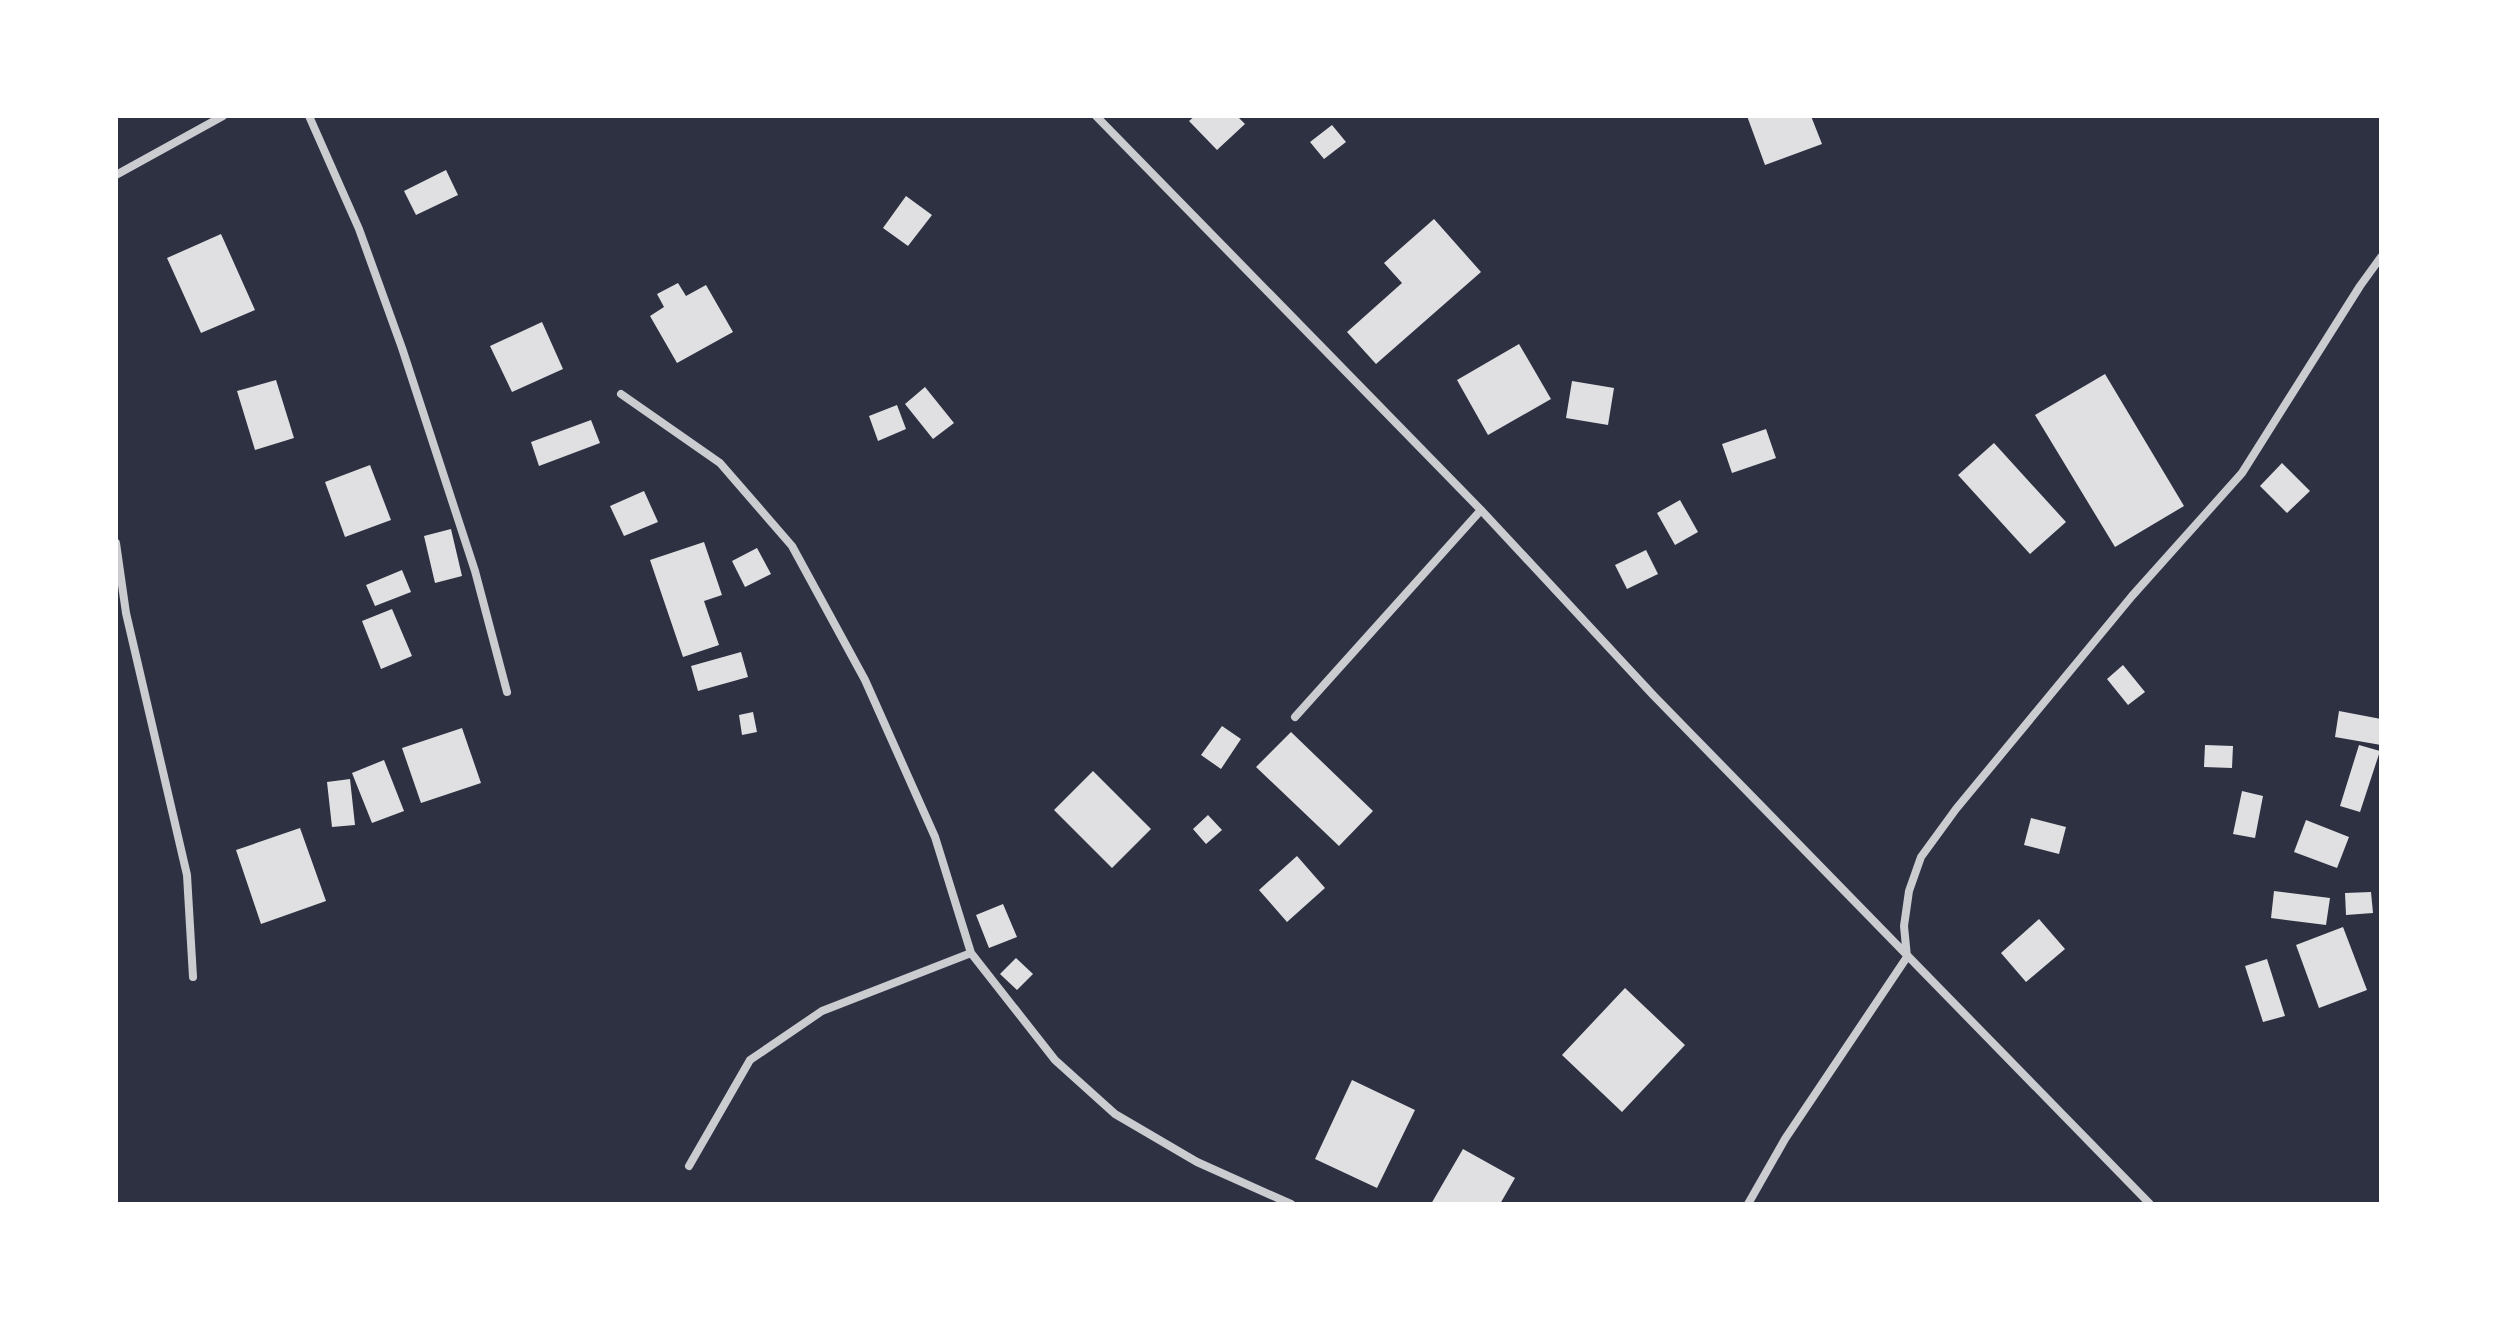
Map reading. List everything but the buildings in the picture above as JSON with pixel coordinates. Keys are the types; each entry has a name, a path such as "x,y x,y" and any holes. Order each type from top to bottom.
{"street":[{"path":"116,175 223,116"},
{"path":"309,116 359,229 402,348 475,571 507,692"},
{"path":"1096,116 1481,510 1654,696 2150,1204"},
{"path":"1748,1204 1785,1139 1907,957 1904,926 1909,891 1921,857 1956,809 2132,596 2242,473 2381,257"},
{"path":"621,394 720,463 792,546 865,680 935,837 971,953 1055,1060 1115,1114 1197,1162 1291,1204"},
{"path":"1295,717 1481,510"},
{"path":"116,543 126,613 187,875 193,977"},
{"path":"689,1166 750,1060 822,1011 971,953"}]}
